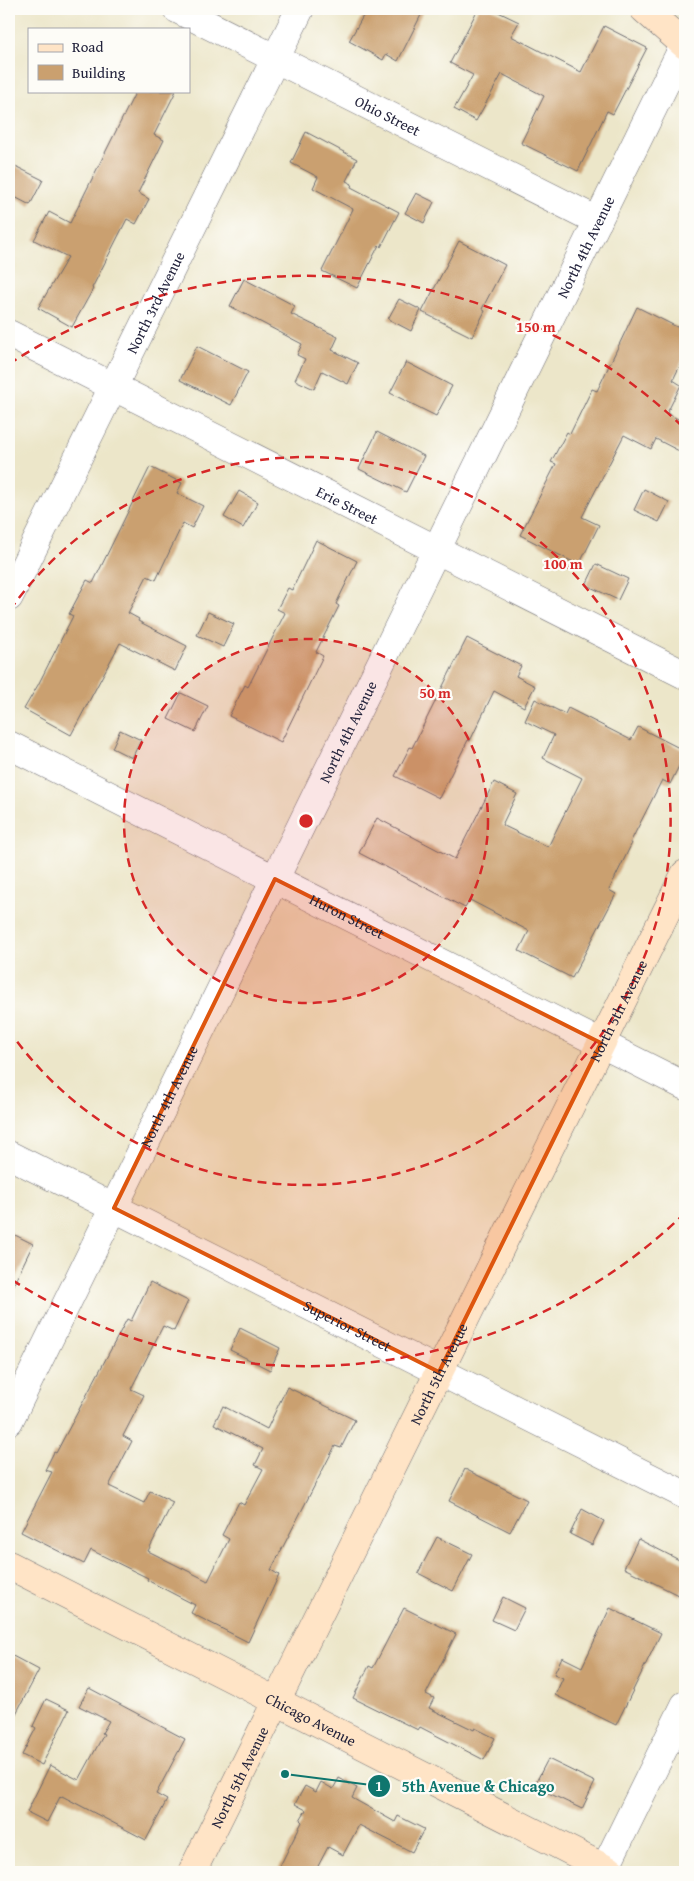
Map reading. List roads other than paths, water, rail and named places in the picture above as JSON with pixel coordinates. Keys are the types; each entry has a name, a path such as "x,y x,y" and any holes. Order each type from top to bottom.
{"street":[{"name":"Ohio Street","path":"177,9 598,221"},
{"name":"North 3rd Avenue","path":"9,597 300,9"},
{"path":"644,9 685,44"},
{"name":"North 4th Avenue","path":"9,1421 685,44"},
{"name":"Erie Street","path":"9,334 685,675"},
{"name":"Huron Street","path":"9,745 685,1086"},
{"name":"North 5th Avenue","path":"192,1872 685,874"},
{"name":"Superior Street","path":"9,1155 685,1495"},
{"name":"Chicago Avenue","path":"9,1565 607,1871"},
{"path":"607,1871 685,1705"}],"place":[{"name":"5th Avenue & Chicago","path":"285,1774"}]}
